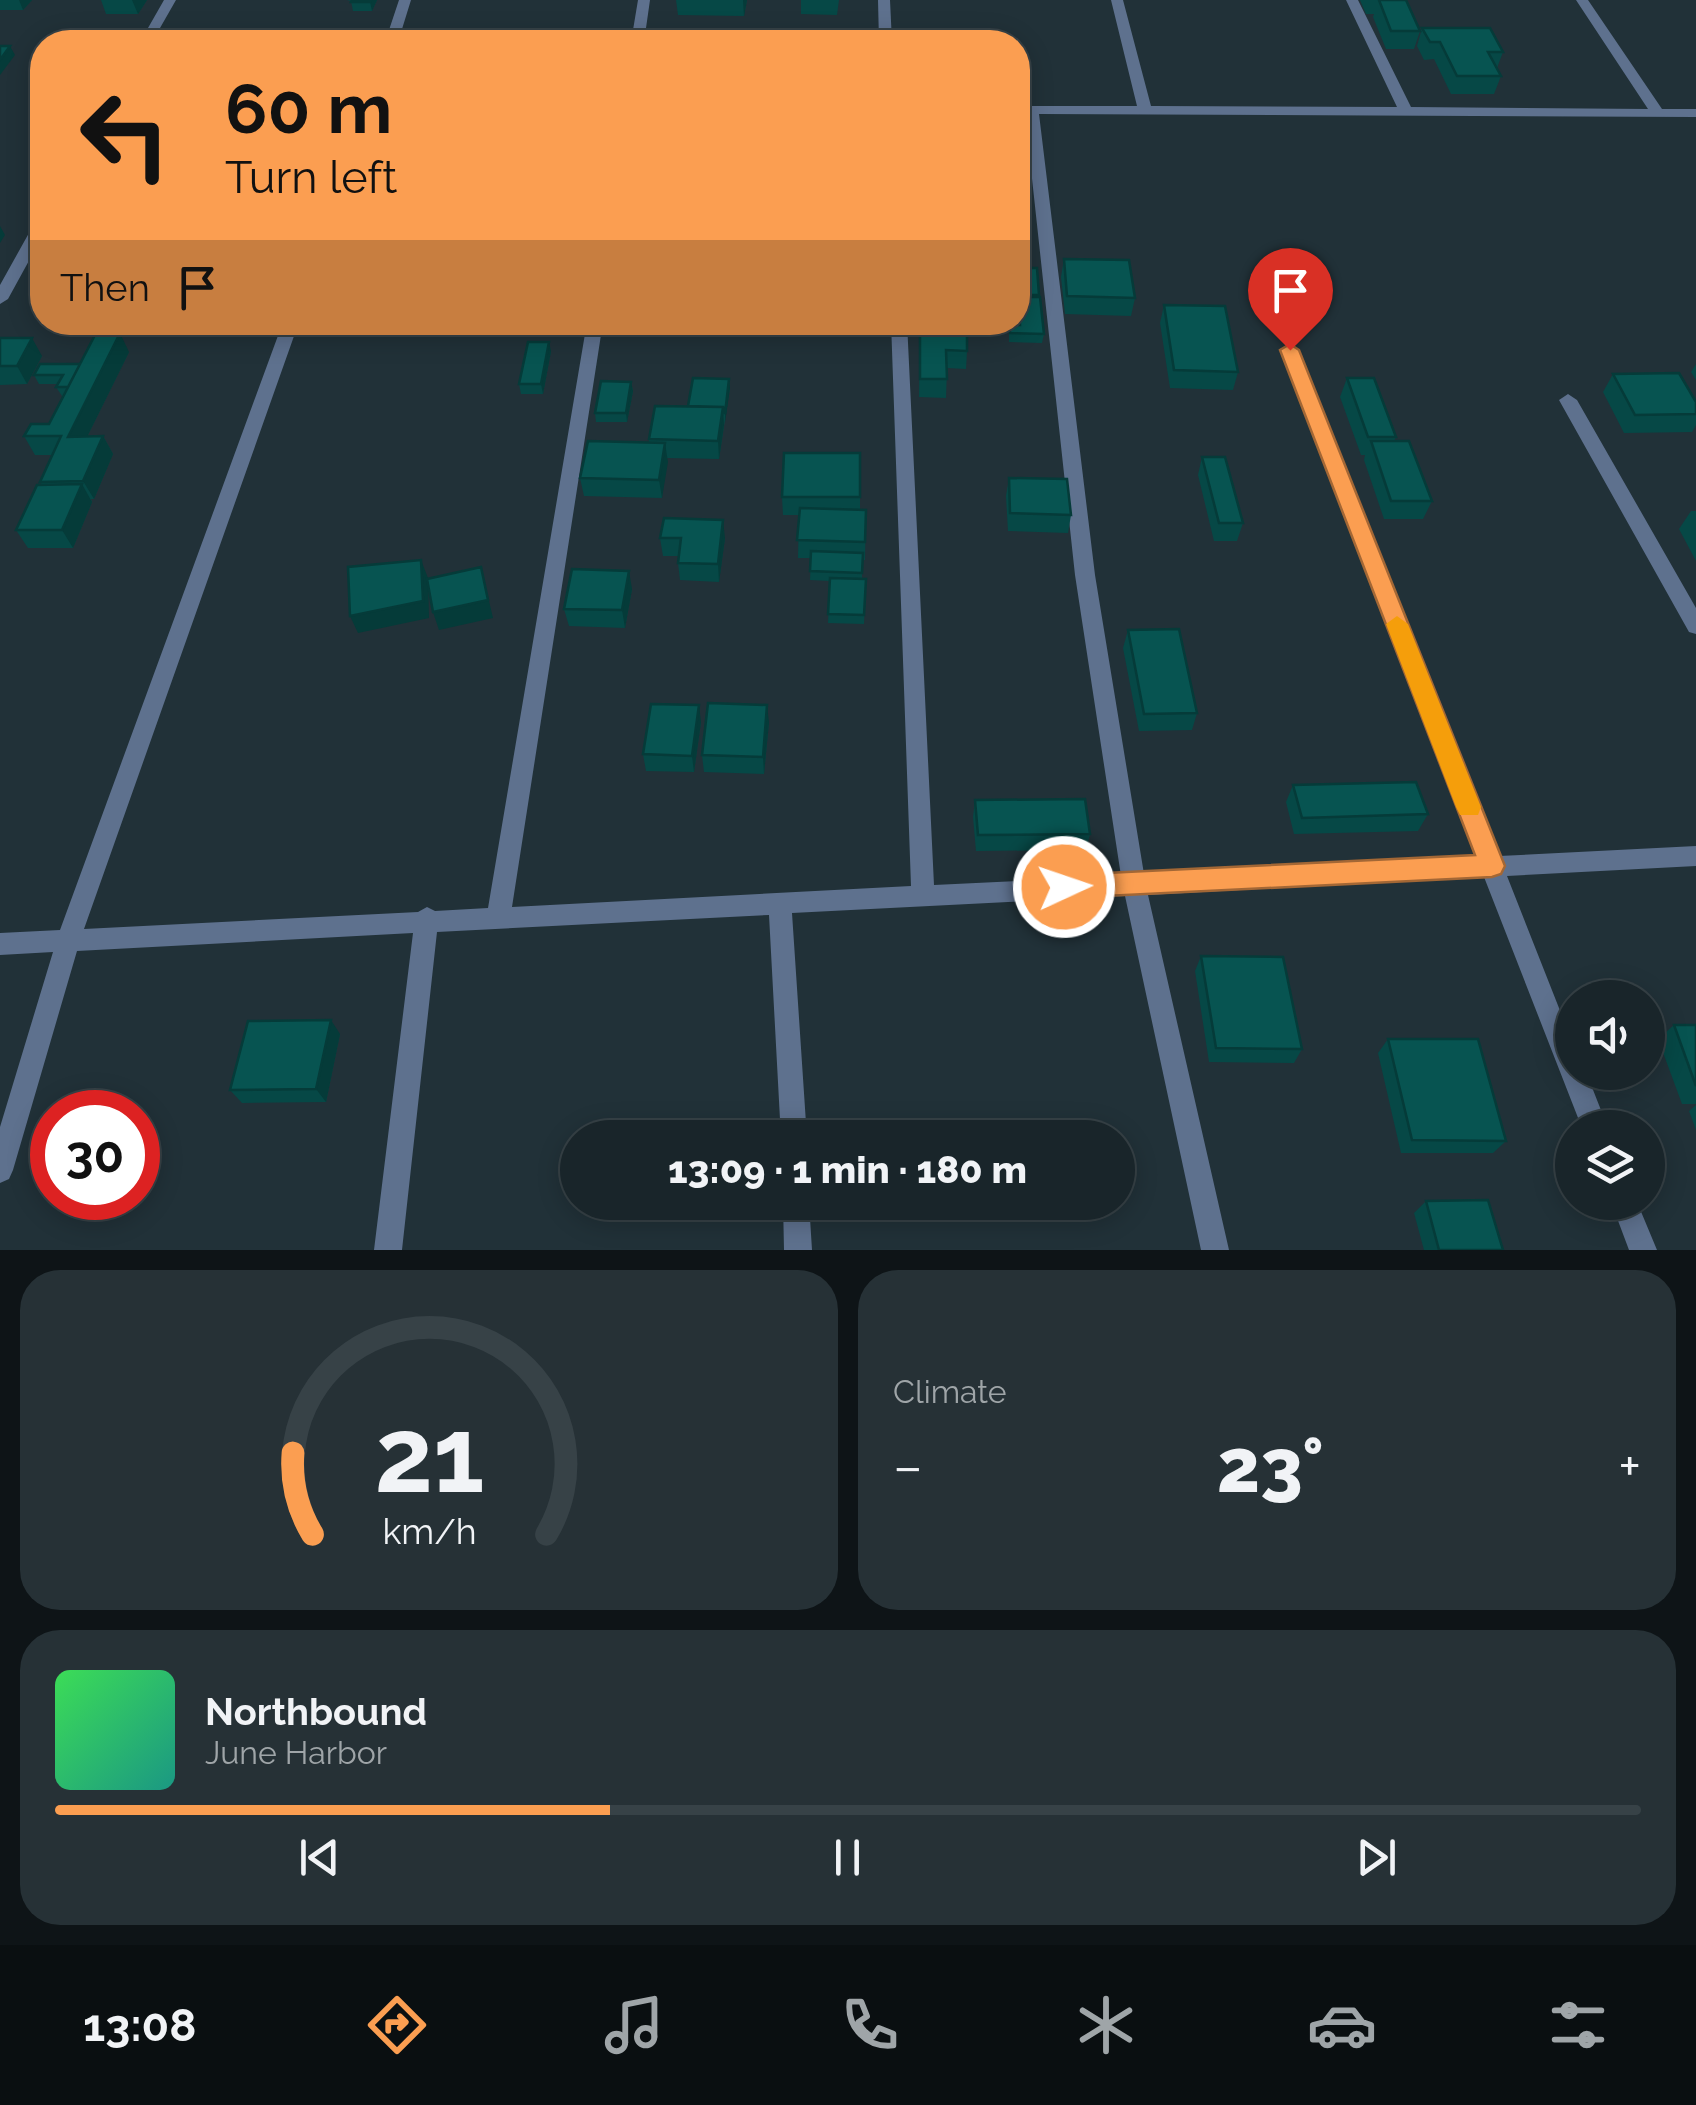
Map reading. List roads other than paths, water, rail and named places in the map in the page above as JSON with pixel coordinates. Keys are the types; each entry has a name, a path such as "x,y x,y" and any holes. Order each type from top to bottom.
{"street":[{"path":"153,30 170,0"},
{"path":"395,30 405,0"},
{"path":"640,30 644,0"},
{"path":"884,0 885,30"},
{"path":"1117,0 1145,109"},
{"path":"1352,0 1405,109"},
{"path":"1582,0 1658,113"},
{"path":"1030,110 1696,113"},
{"path":"1030,149 1085,574 1134,883 1215,1250"},
{"path":"0,299 30,245"},
{"path":"0,1170 68,940 286,335"},
{"path":"498,914 593,335"},
{"path":"900,335 923,894"},
{"path":"1290,350 1555,1026"},
{"path":"1568,400 1696,626"},
{"path":"0,944 498,914 1696,856"},
{"path":"780,901 793,1120"},
{"path":"388,1250 427,918"},
{"path":"797,1220 798,1250"},
{"path":"1631,1220 1643,1250"}]}
